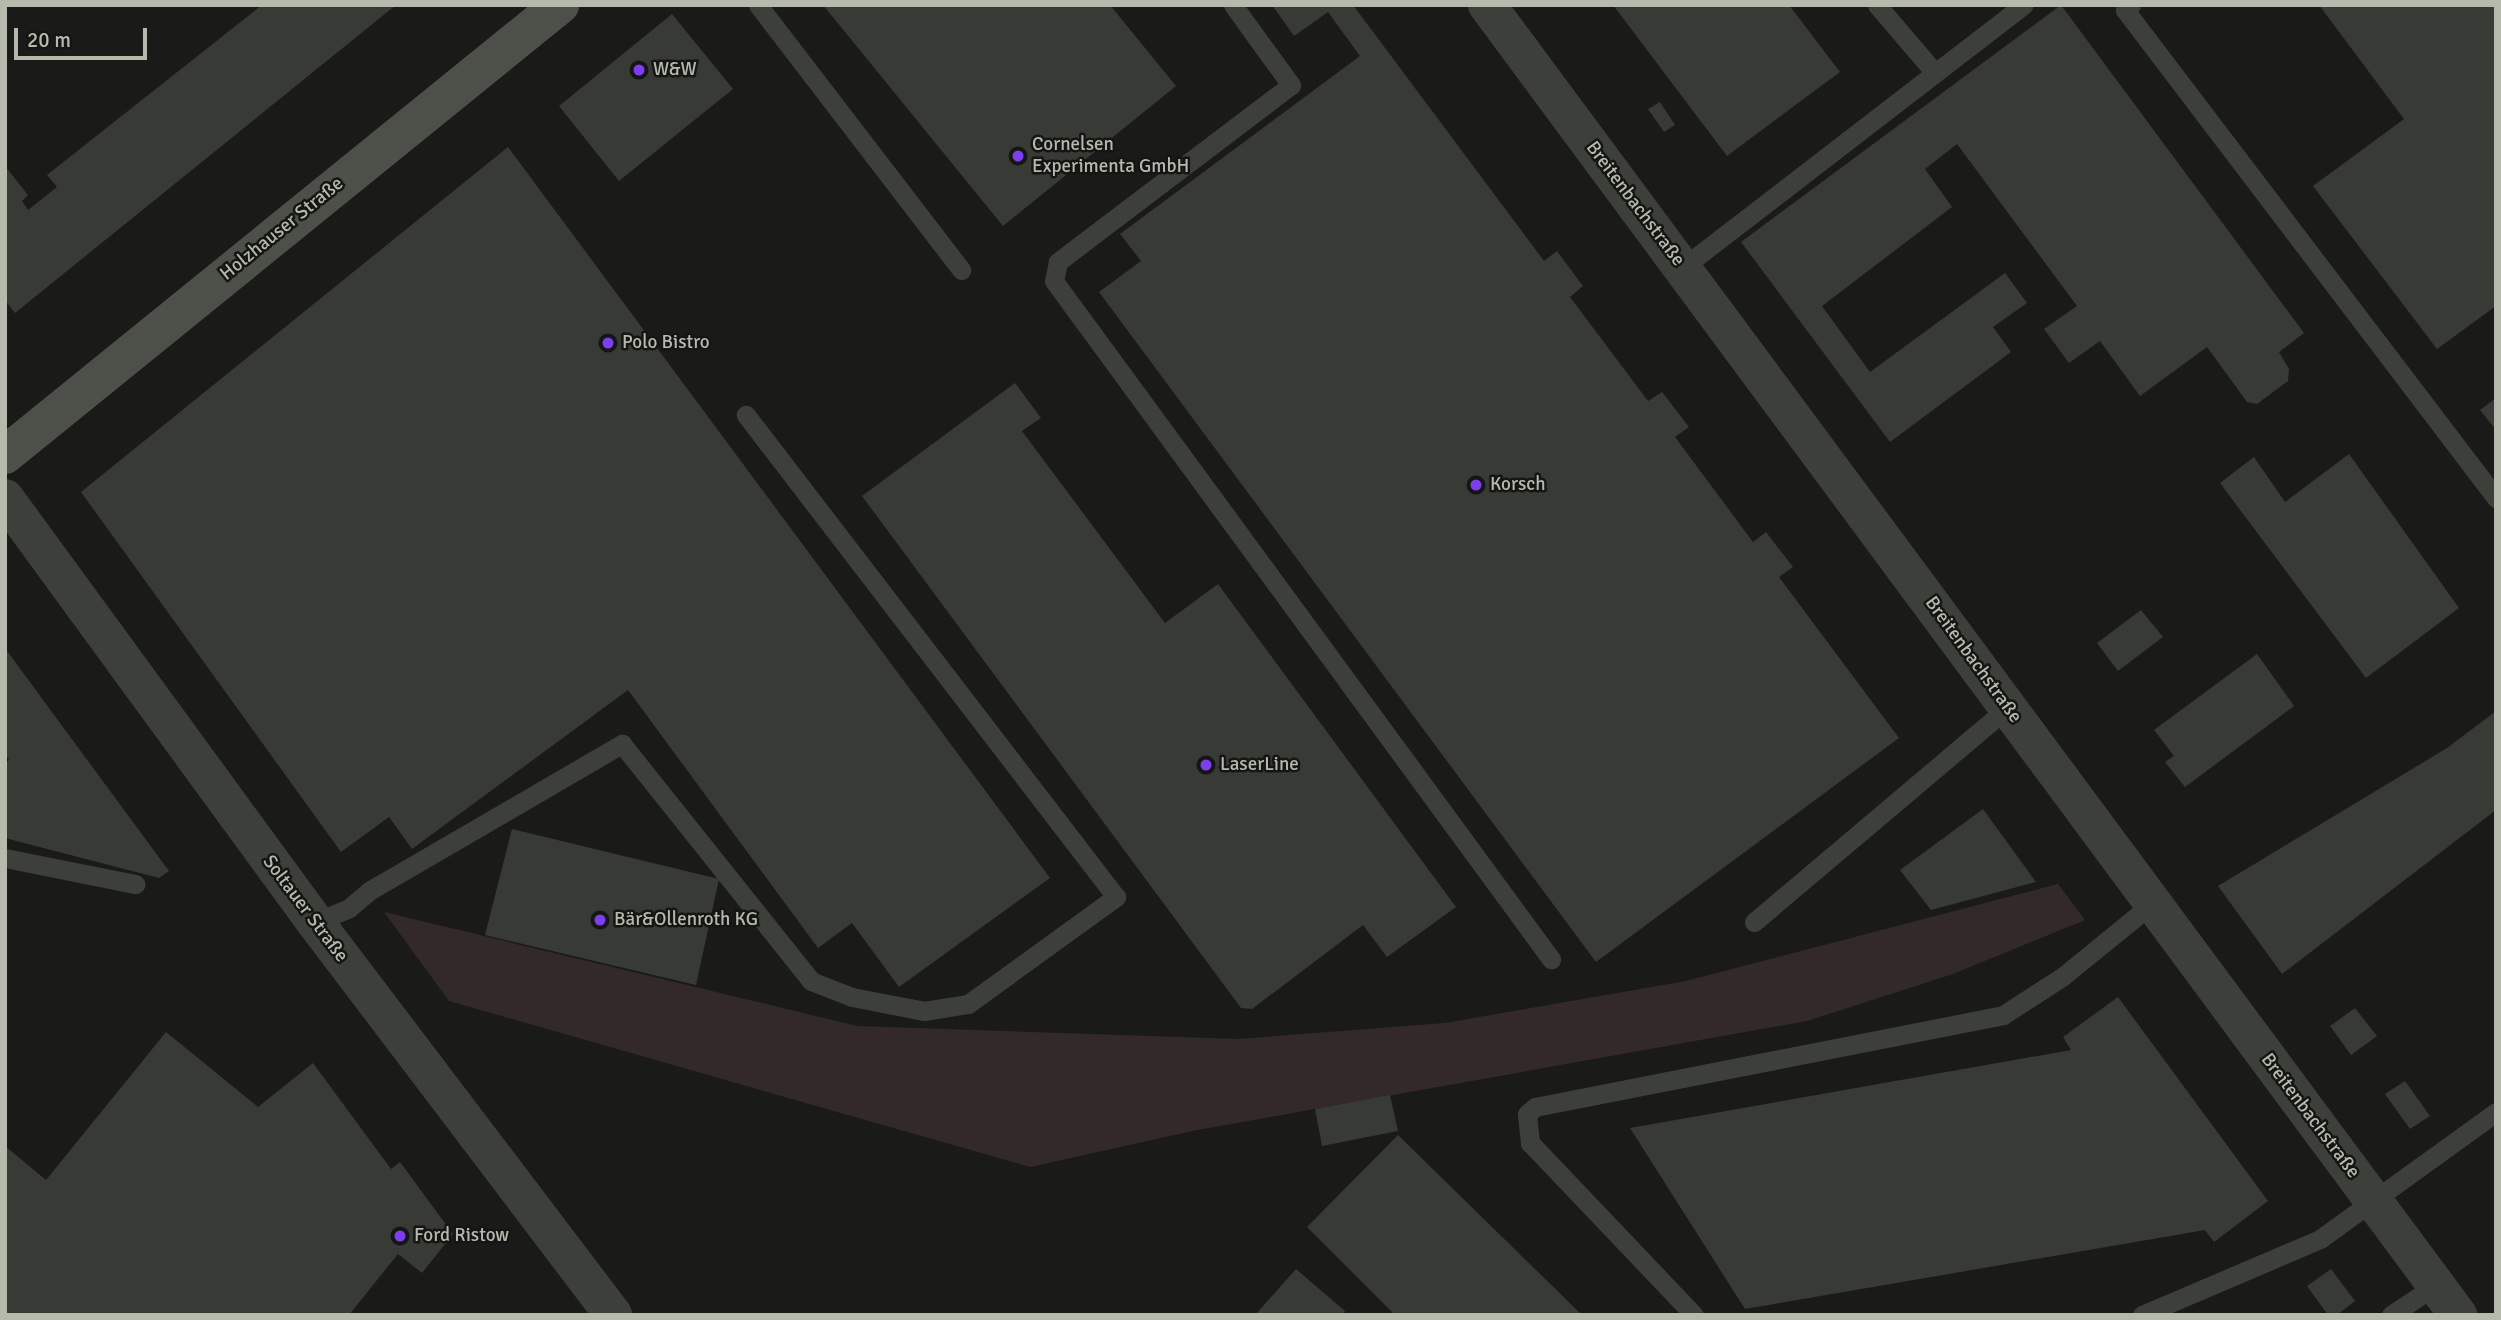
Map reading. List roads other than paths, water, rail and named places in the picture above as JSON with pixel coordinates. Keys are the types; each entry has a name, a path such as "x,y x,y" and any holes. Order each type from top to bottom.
{"main road":[{"name":"Holzhauser Straße","path":"5,455 547,9"}],"street":[{"name":"Breitenbachstraße","path":"1488,5 2458,1315"},
{"name":"Soltauer Straße","path":"5,498 315,922 613,1315"}],"lane":[{"path":"758,5 961,270"},
{"path":"1233,5 1291,85 1058,262 1054,281 1551,959"},
{"path":"1877,5 1935,73"},
{"path":"1682,268 2023,5"},
{"path":"2132,5 2125,10 2496,498"},
{"path":"315,922 349,908 369,891 622,744 811,981 852,998 925,1011 968,1004 1116,897 746,415"},
{"path":"1754,922 2008,707"},
{"path":"5,858 135,884"},
{"path":"1694,1315 1530,1143 1527,1114 1535,1107 2003,1015 2062,977 2153,903"},
{"path":"2142,1315 2320,1238 2375,1203 2496,1112"},
{"path":"2391,1315 2436,1285"}],"place":[{"name":"W&W","path":"639,70"},
{"name":"Cornelsen Experimenta GmbH","path":"1018,156"},
{"name":"Polo Bistro","path":"608,343"},
{"name":"Korsch","path":"1476,485"},
{"name":"LaserLine","path":"1206,765"},
{"name":"Bär&Ollenroth KG","path":"600,920"},
{"name":"Ford Ristow","path":"400,1236"}]}
